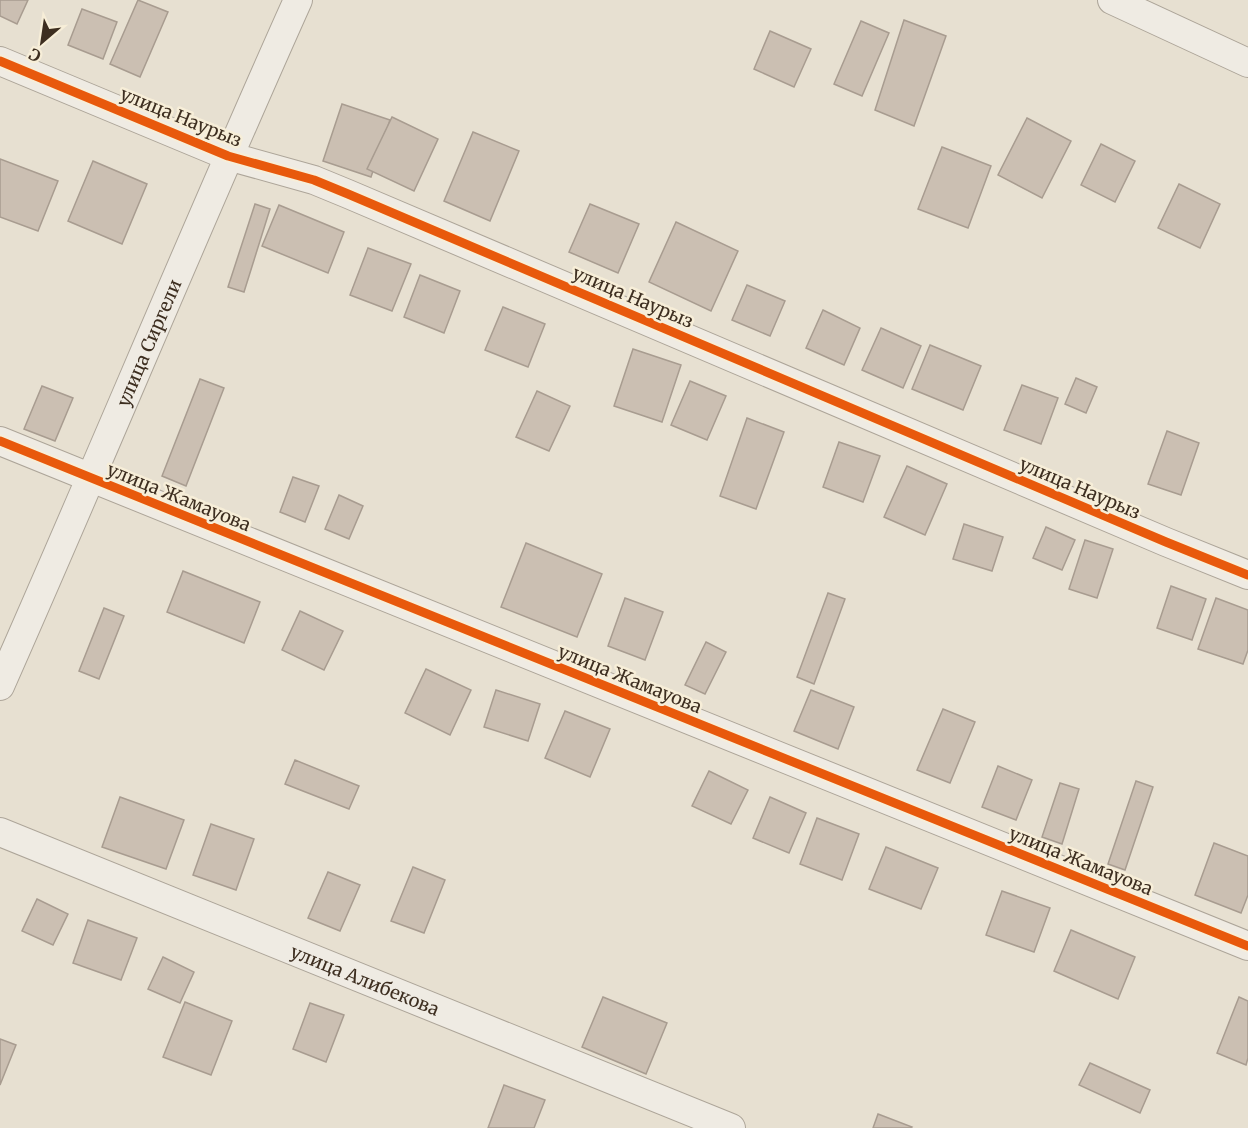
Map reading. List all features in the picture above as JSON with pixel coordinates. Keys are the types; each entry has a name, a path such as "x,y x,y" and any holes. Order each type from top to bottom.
{"street":[{"name":"улица Сиргели","path":"0,686 92,479 228,156 298,0"},
{"path":"1112,0 1243,58"},
{"name":"улица Наурыз","path":"0,61 228,156 314,180 348,194 1248,575"},
{"name":"улица Жамауова","path":"0,441 1248,946"},
{"name":"улица Алибекова","path":"0,832 731,1128"}],"building":[{"path":"0,0 28,0 17,24 0,16"},
{"path":"138,0 168,12 140,77 110,64"},
{"path":"82,9 117,22 103,59 68,45"},
{"path":"904,20 946,36 914,126 875,110"},
{"path":"861,21 889,33 862,96 834,84"},
{"path":"770,31 811,49 794,87 754,69"},
{"path":"342,104 390,120 371,177 323,161"},
{"path":"392,117 438,139 414,191 367,169"},
{"path":"1027,118 1071,141 1042,198 998,175"},
{"path":"473,132 519,151 490,221 444,201"},
{"path":"1101,144 1135,161 1115,202 1081,185"},
{"path":"942,147 991,166 968,228 918,209"},
{"path":"0,159 58,181 38,231 0,217"},
{"path":"93,161 147,184 122,244 68,221"},
{"path":"1179,184 1220,204 1200,248 1158,228"},
{"path":"255,204 270,209 244,292 228,287"},
{"path":"590,204 639,224 618,273 569,252"},
{"path":"279,205 344,232 328,273 262,246"},
{"path":"676,222 738,251 711,311 649,282"},
{"path":"368,248 411,264 392,311 350,295"},
{"path":"420,275 460,291 444,333 404,317"},
{"path":"747,285 785,301 770,336 732,320"},
{"path":"503,307 545,324 528,367 485,350"},
{"path":"823,310 860,328 844,365 806,348"},
{"path":"881,328 921,346 903,388 862,370"},
{"path":"930,345 981,366 963,410 912,389"},
{"path":"633,349 681,365 662,422 614,406"},
{"path":"1076,378 1097,387 1086,413 1065,404"},
{"path":"200,379 224,388 186,486 162,476"},
{"path":"690,381 726,396 707,440 671,425"},
{"path":"1022,385 1058,398 1041,444 1004,430"},
{"path":"42,386 73,398 55,441 24,429"},
{"path":"537,391 570,406 549,451 516,437"},
{"path":"747,418 784,432 756,509 720,496"},
{"path":"1167,431 1199,443 1181,495 1148,484"},
{"path":"839,442 880,456 863,502 823,487"},
{"path":"907,466 947,484 925,535 884,517"},
{"path":"293,477 319,486 305,522 280,512"},
{"path":"339,495 363,506 349,539 325,529"},
{"path":"964,524 1003,537 992,571 953,559"},
{"path":"1046,527 1075,540 1062,570 1033,558"},
{"path":"1085,540 1113,549 1097,598 1069,589"},
{"path":"526,543 602,574 577,637 501,607"},
{"path":"183,571 260,602 244,643 167,612"},
{"path":"1171,586 1206,599 1192,640 1157,628"},
{"path":"828,593 845,599 814,684 797,677"},
{"path":"625,598 663,612 645,660 608,646"},
{"path":"1216,598 1248,610 1248,650 1243,664 1198,649"},
{"path":"104,608 124,616 99,679 79,671"},
{"path":"300,611 343,631 324,670 282,650"},
{"path":"706,642 726,652 705,694 685,685"},
{"path":"426,669 471,690 450,735 405,713"},
{"path":"496,690 540,704 528,741 484,727"},
{"path":"811,690 854,707 838,749 794,731"},
{"path":"943,709 975,722 950,783 917,770"},
{"path":"565,711 610,729 590,777 545,758"},
{"path":"295,760 359,786 349,809 285,784"},
{"path":"998,766 1032,780 1016,820 982,807"},
{"path":"709,771 748,790 731,824 692,806"},
{"path":"1136,781 1153,787 1125,870 1108,864"},
{"path":"1060,783 1079,789 1062,844 1042,837"},
{"path":"120,797 184,820 166,869 102,847"},
{"path":"770,797 806,813 789,853 753,838"},
{"path":"817,818 859,834 842,880 800,864"},
{"path":"211,824 254,839 236,890 193,875"},
{"path":"1214,843 1248,856 1248,895 1241,913 1195,895"},
{"path":"886,847 938,868 921,909 869,889"},
{"path":"413,867 445,880 424,933 391,921"},
{"path":"328,872 360,885 340,931 308,918"},
{"path":"1002,891 1050,908 1034,952 986,935"},
{"path":"37,899 68,914 53,945 22,931"},
{"path":"88,920 137,938 121,980 73,963"},
{"path":"1071,930 1135,957 1118,999 1054,971"},
{"path":"163,957 194,972 180,1003 148,989"},
{"path":"603,997 667,1023 646,1074 582,1047"},
{"path":"1239,997 1248,1001 1246,1065 1217,1053"},
{"path":"185,1002 232,1021 211,1075 163,1057"},
{"path":"310,1003 344,1015 326,1062 293,1049"},
{"path":"0,1039 16,1045 0,1085"},
{"path":"1090,1063 1150,1090 1140,1113 1079,1085"},
{"path":"504,1085 545,1100 534,1128 488,1128"},
{"path":"878,1114 912,1127 873,1128"}],"cycle path":[{"path":"0,61 228,156 314,180 348,194 1248,575"},
{"path":"0,441 1248,946"}]}
